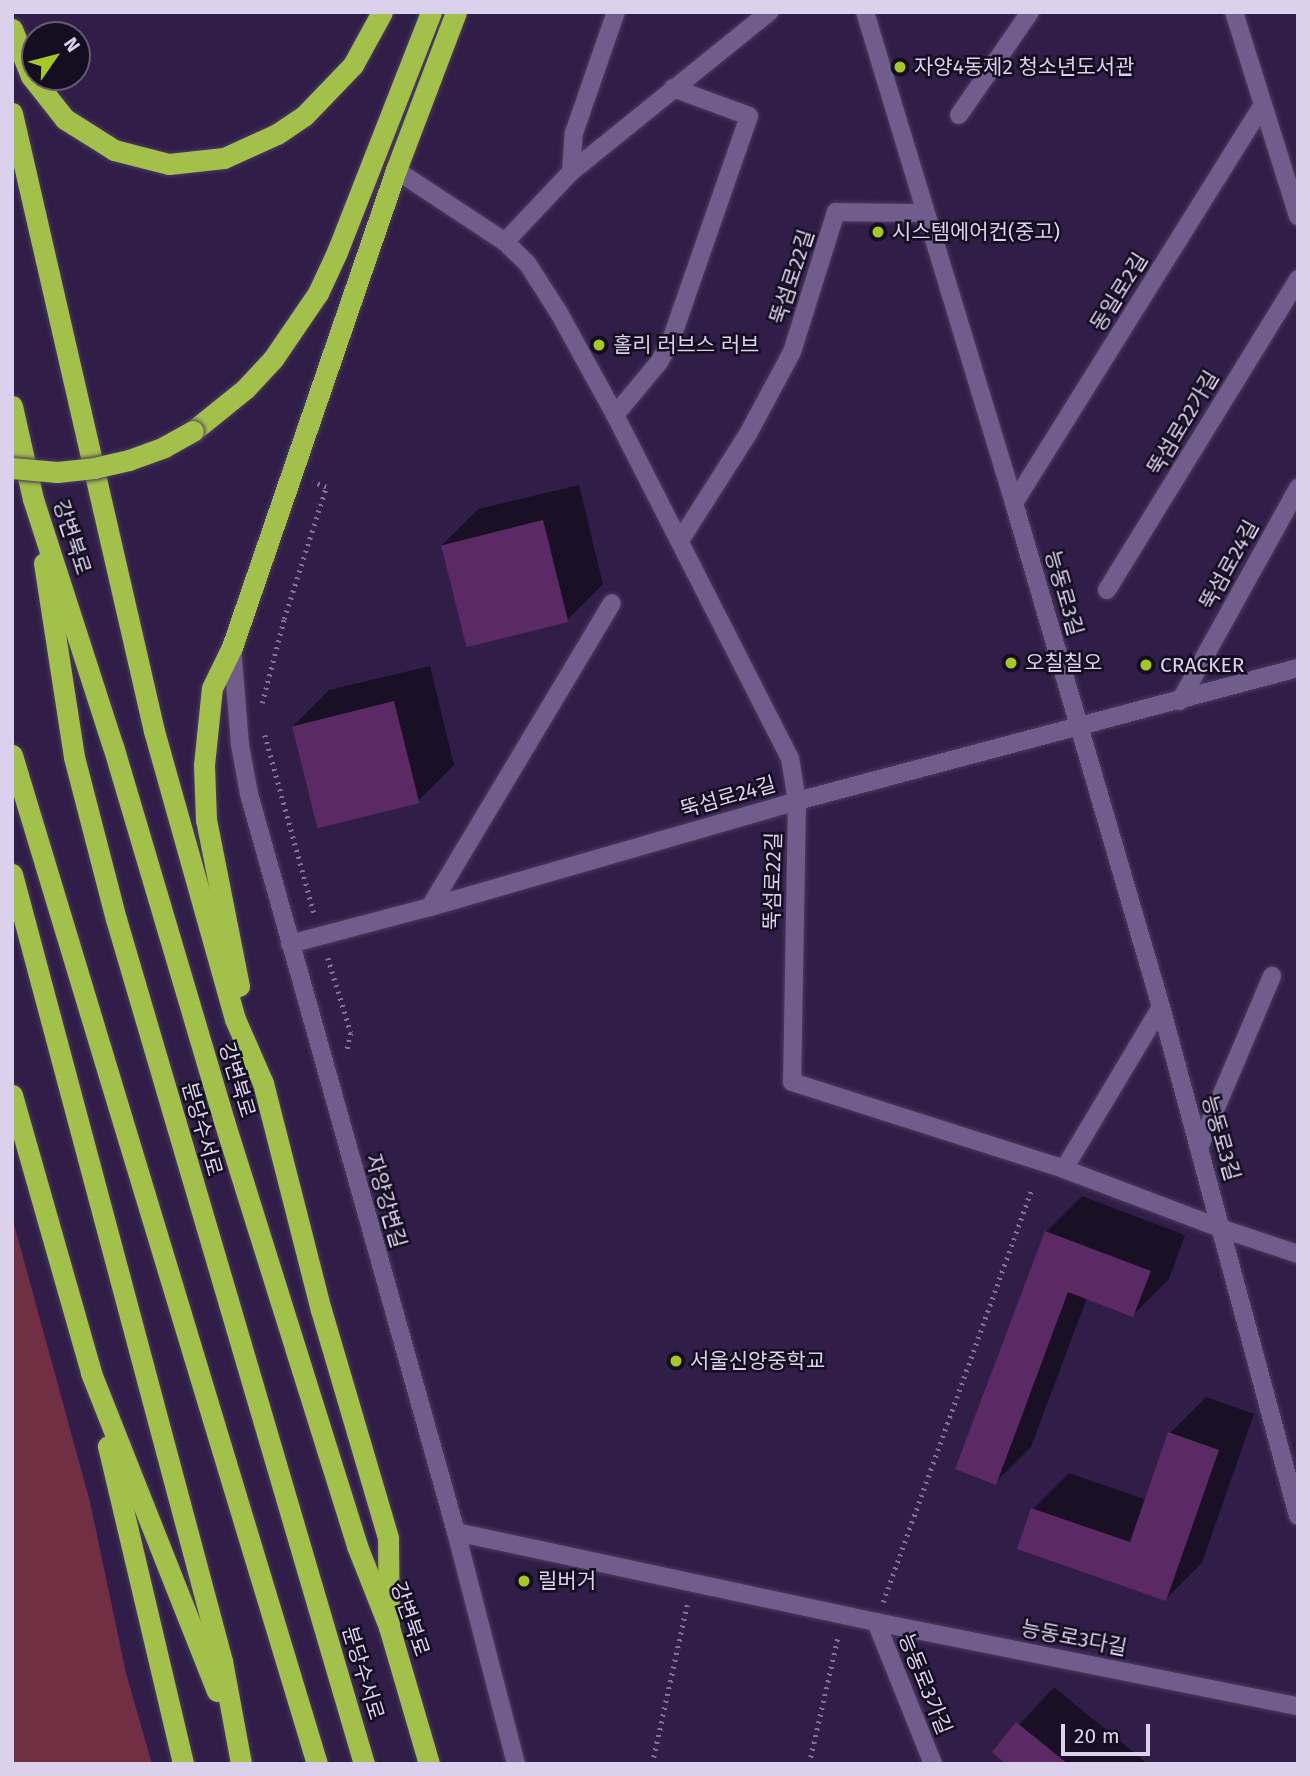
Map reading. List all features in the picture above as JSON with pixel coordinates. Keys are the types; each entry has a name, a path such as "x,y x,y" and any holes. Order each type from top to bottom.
{"highway":[{"path":"12,29 32,76 65,119 114,150 140,159 178,163 224,158 250,148 304,116 353,65 382,12"},
{"path":"12,468 57,471 94,468 164,447 193,431 245,389 273,359 318,293 337,252 431,12"},
{"path":"389,1627 388,1538 321,1310 227,934 206,820 204,765 212,688 232,647 396,170 456,12"},
{"path":"12,113 154,731 235,1019 263,1083"},
{"name":"강변북로","path":"12,406 33,499 113,746 224,1121 345,1506 389,1627 429,1764"},
{"name":"분당수서로","path":"33,499 74,757 88,811 164,1090 364,1764"},
{"path":"12,755 317,1764"},
{"path":"12,874 222,1661 232,1729 241,1764"},
{"path":"12,1095 91,1373 183,1764"},
{"path":"91,1373 232,1729"}],"street":[{"path":"570,172 574,134 616,12"},
{"path":"505,242 570,172 769,12"},
{"name":"능동로3길","path":"865,12 1014,503 1161,1007 1223,1229 1298,1516"},
{"path":"959,115 1030,12"},
{"path":"1234,12 1298,216"},
{"path":"615,415 659,362 670,343 749,116 673,88"},
{"name":"동일로2길","path":"1014,503 1264,105"},
{"name":"뚝섬로22길","path":"396,170 505,242 527,262 559,313 681,539 790,758 797,801 792,1082 1064,1169"},
{"name":"뚝섬로22길","path":"681,539 748,434 792,352 836,212 924,213"},
{"name":"뚝섬로22가길","path":"1107,590 1298,279"},
{"name":"뚝섬로24길","path":"1180,701 1298,488"},
{"path":"430,907 612,603"},
{"name":"자양강변길","path":"232,647 240,745 249,793 456,1532 516,1764"},
{"name":"뚝섬로24길","path":"290,944 430,907 797,801 1298,668"},
{"path":"1199,1148 1272,976"},
{"path":"1161,1007 1064,1169 1223,1229 1298,1254"},
{"name":"능동로3다길","path":"456,1532 842,1615 1298,1706"},
{"name":"능동로3가길","path":"876,1622 933,1764"}],"path":[{"path":"259,713 284,620 326,487 309,480"},
{"path":"263,726 351,1034 345,1058"},
{"path":"876,1622 1032,1188"},
{"path":"652,1764 693,1581"},
{"path":"809,1764 842,1615"}],"shaded area":[{"path":"12,1217 90,1502 126,1673 152,1764 12,1764"}],"building":[{"path":"543,520 568,622 467,647 441,545"},
{"path":"394,701 419,803 318,828 292,726"},
{"path":"1045,1231 1151,1271 1133,1317 1068,1292 996,1485 955,1469"},
{"path":"1168,1432 1219,1450 1166,1601 1017,1549 1031,1508 1130,1542"},
{"path":"1016,1722 1068,1764 1006,1764 992,1752"}],"place":[{"name":"자양4동제2 청소년도서관","path":"900,67"},
{"name":"시스템에어컨(중고)","path":"878,232"},
{"name":"홀리 러브스 러브","path":"599,345"},
{"name":"오칠칠오","path":"1011,663"},
{"name":"CRACKER","path":"1146,665"},
{"name":"서울신양중학교","path":"676,1361"},
{"name":"릴버거","path":"524,1581"}]}
